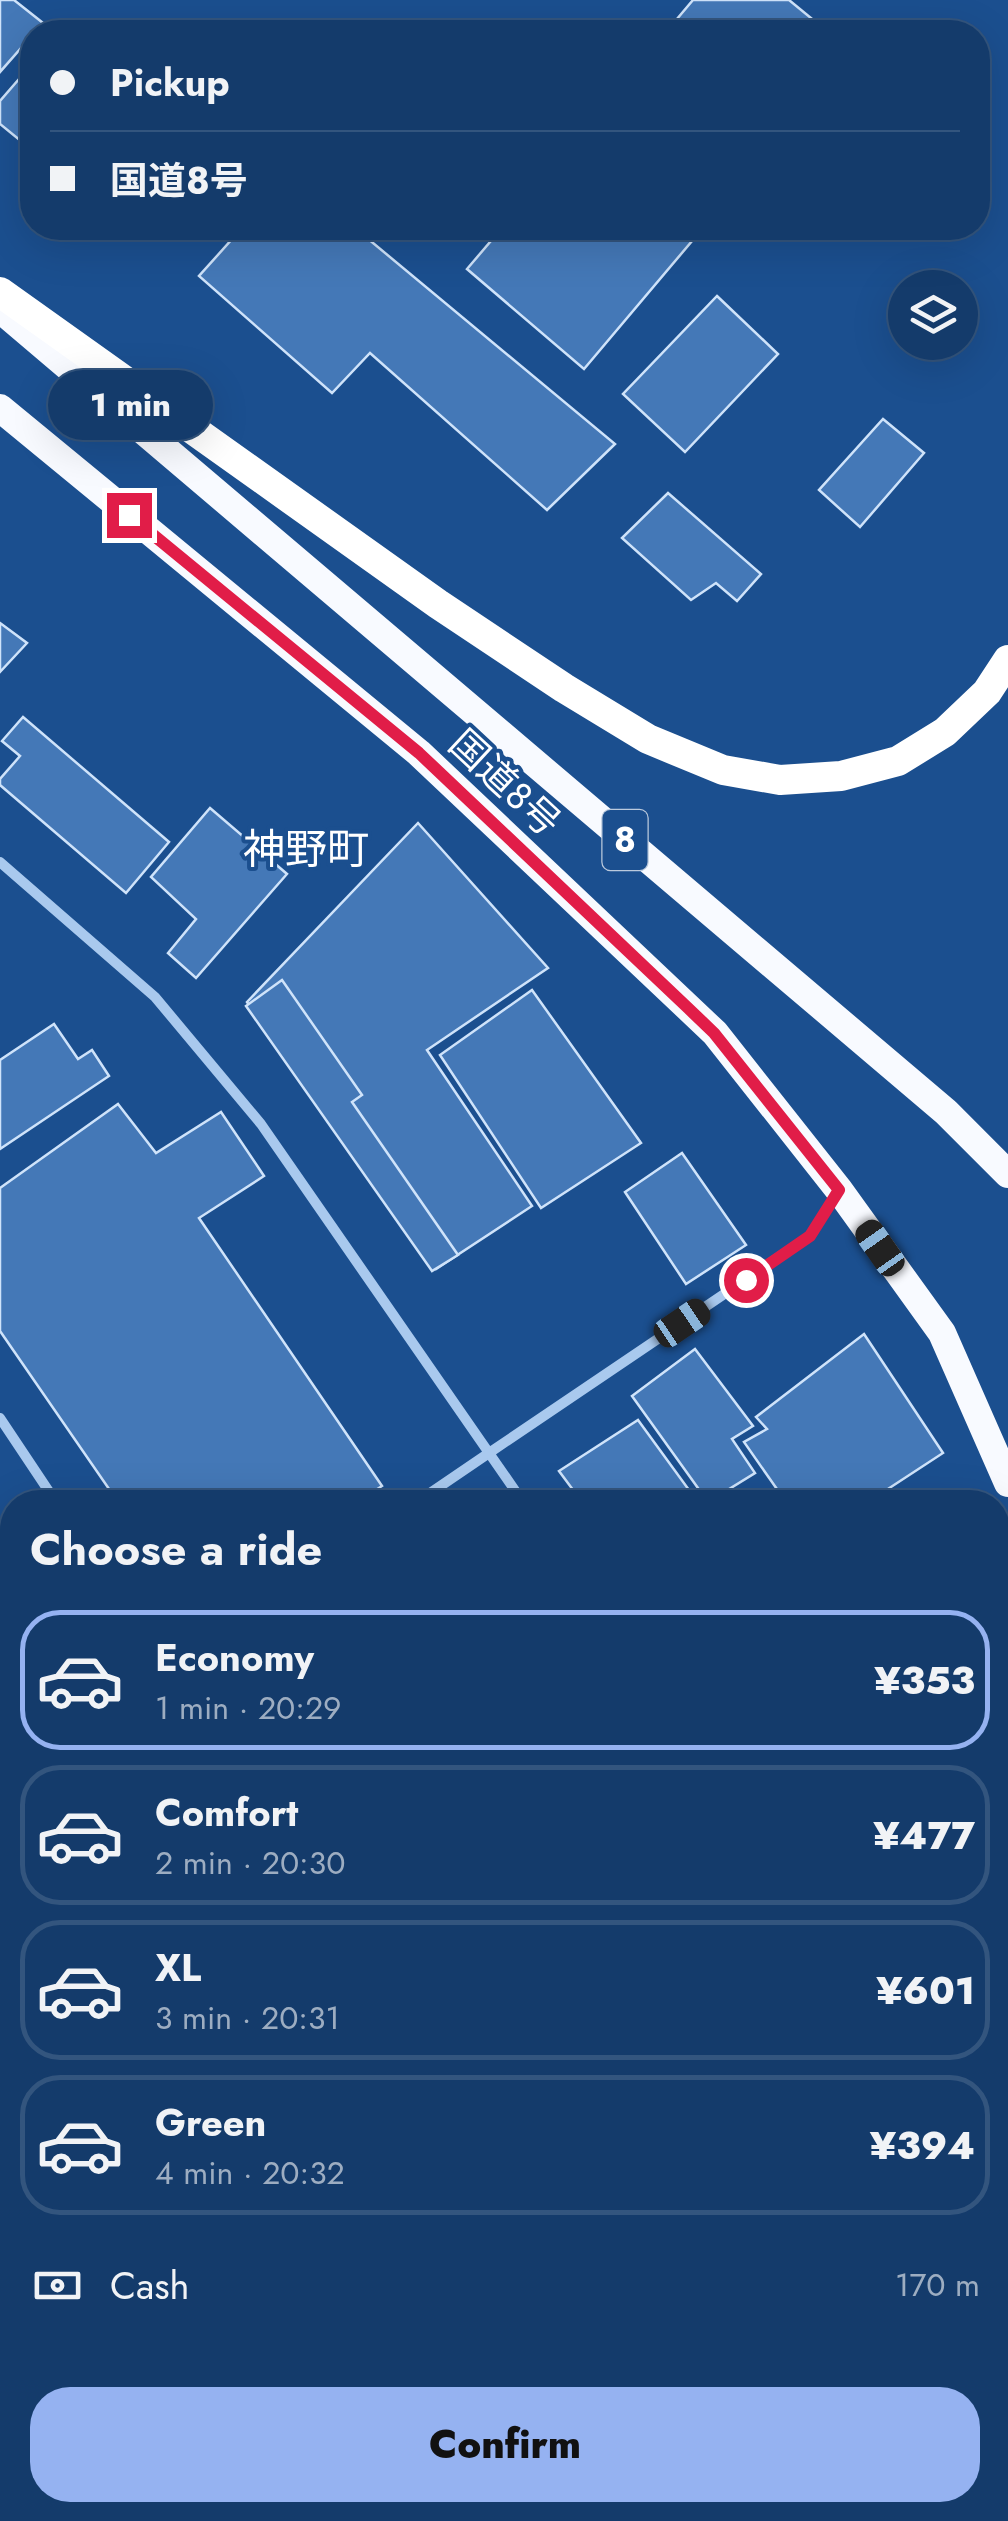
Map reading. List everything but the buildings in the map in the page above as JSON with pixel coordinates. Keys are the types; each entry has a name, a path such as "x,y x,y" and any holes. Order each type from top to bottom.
{"highway":[{"path":"0,292 438,604 564,688 648,739 723,770 780,780 840,776 898,760 946,732 988,692 1008,660"},
{"name":"国道8号","path":"0,309 946,1112 1008,1174"},
{"name":"国道8号","path":"0,408 419,753 714,1033 839,1190 942,1333 1008,1484"}],"street":[{"path":"0,862 156,997 250,1110 515,1490"},
{"path":"435,1490 810,1236 839,1190"},
{"path":"0,1418 48,1490"}],"district":[{"name":"神野町","path":"306,849"}],"route":[{"path":"129,515 419,753 714,1033 839,1190 810,1236 746,1280"}]}
